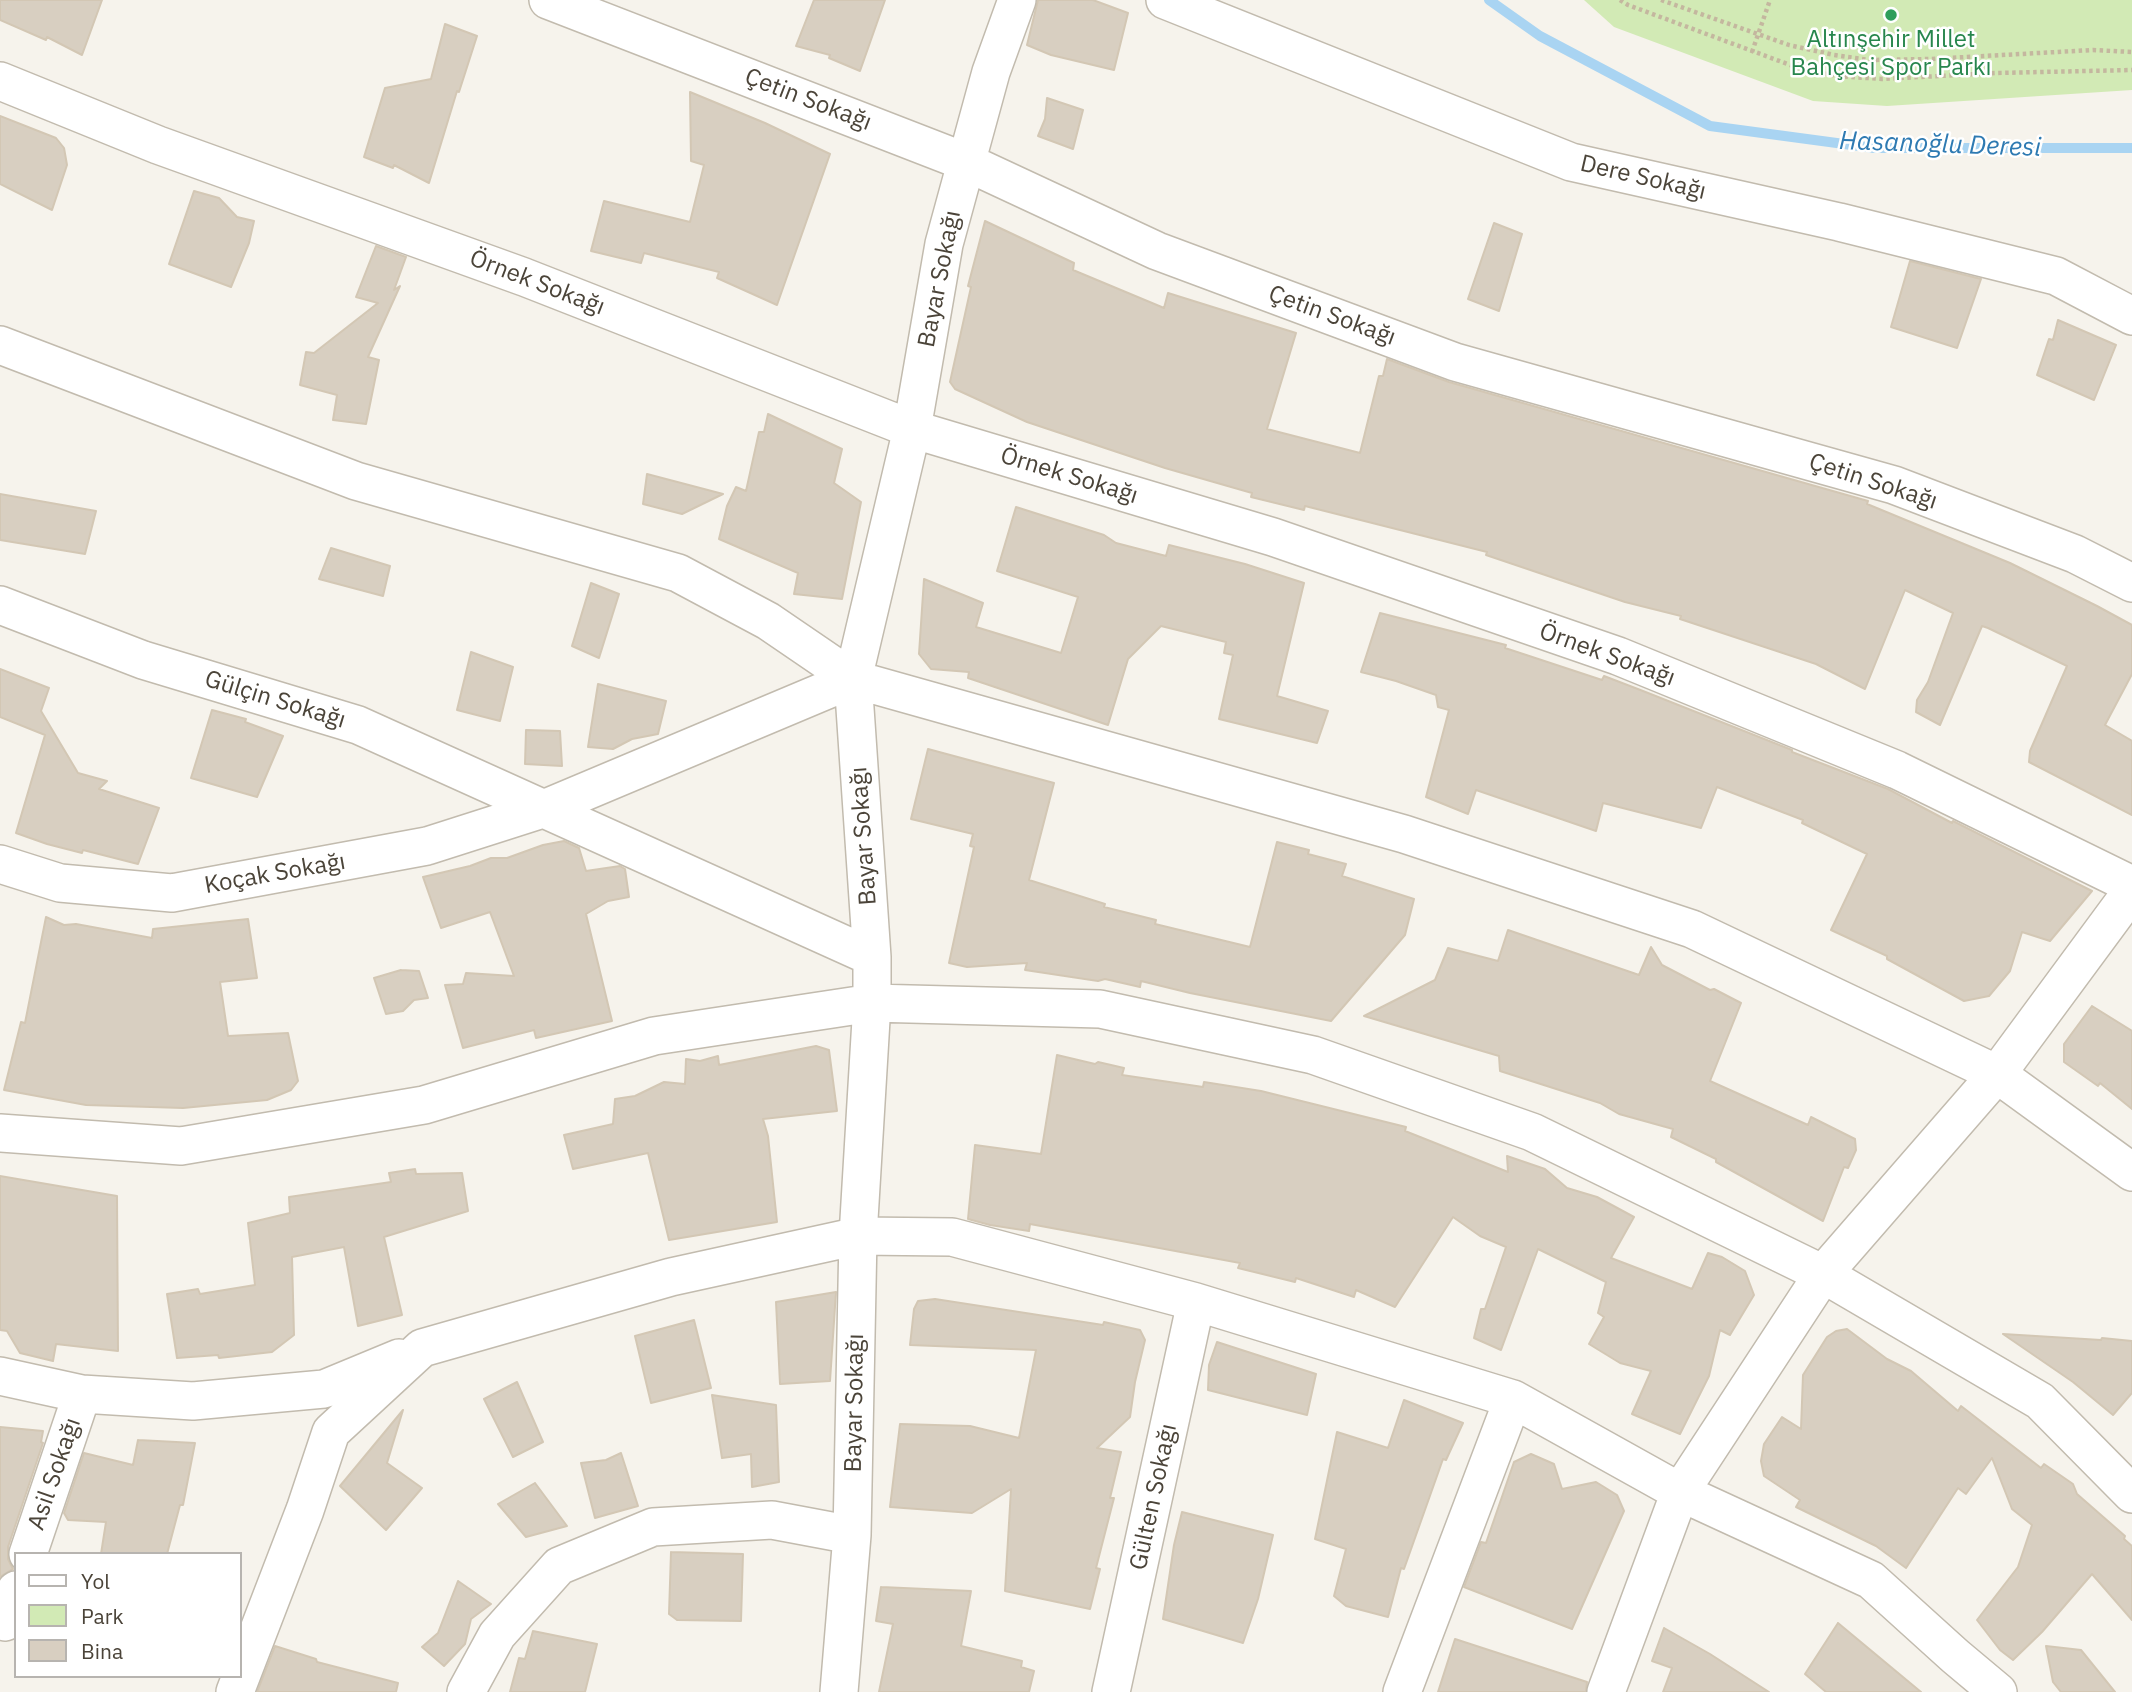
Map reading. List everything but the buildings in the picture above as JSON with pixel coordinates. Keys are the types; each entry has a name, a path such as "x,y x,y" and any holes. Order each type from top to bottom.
{"street":[{"name":"Bayar Sokağı","path":"839,1692 852,1535 858,1236 872,1003 872,957 853,679 912,429 944,244 991,72 1017,0"},
{"name":"Dere Sokağı","path":"1165,0 1571,162 1839,222 2056,276 2132,316"},
{"name":"Çetin Sokağı","path":"567,3 967,162 1157,251 1455,362 1894,485 2075,554 2132,583"},
{"name":"Örnek Sokağı","path":"0,81 158,145 524,277 912,429 1273,537 1618,656 1897,770 2132,885"},
{"path":"0,345 356,481 678,573 768,621 853,679 1404,834 1692,929 1997,1074 2132,1172"},
{"name":"Gülçin Sokağı","path":"0,605 143,660 358,725 872,957"},
{"name":"Koçak Sokağı","path":"0,864 60,883 172,893 427,846 546,808 853,679"},
{"path":"1606,1692 1681,1492 1823,1274 1997,1074 2132,891"},
{"path":"0,1133 181,1146 424,1105 654,1036 872,1003 1100,1009 1313,1055 1532,1132 1823,1274 2040,1401 2132,1494"},
{"path":"0,1376 82,1394 192,1401 324,1390 422,1348 671,1278 858,1236 952,1237 1196,1302 1513,1399 1681,1492 1871,1580 1998,1692"},
{"name":"Gülten Sokağı","path":"1111,1692 1196,1302"},
{"path":"242,1669 305,1510 331,1432 422,1348"},
{"name":"Asil Sokağı","path":"29,1552 82,1394"},
{"path":"1402,1692 1513,1399"},
{"path":"466,1692 497,1635 559,1566 653,1527 772,1520 852,1535"}],"path":[{"path":"1620,0 1752,52 1801,69 1837,76 1882,79 2132,70"},
{"path":"1661,0 1789,46 1870,60 1930,60 2093,50 2132,52"},
{"path":"1752,52 1770,0"}],"green space":[{"path":"1584,0 2132,0 2132,90 1887,106 1813,101 1614,27"}],"waterway":[{"name":"Hasanoğlu Deresi","path":"1489,0 1540,36 1710,126 1874,148 2132,148"}],"place":[{"name":"Altınşehir Millet Bahçesi Spor Parkı","path":"1891,15"}]}
